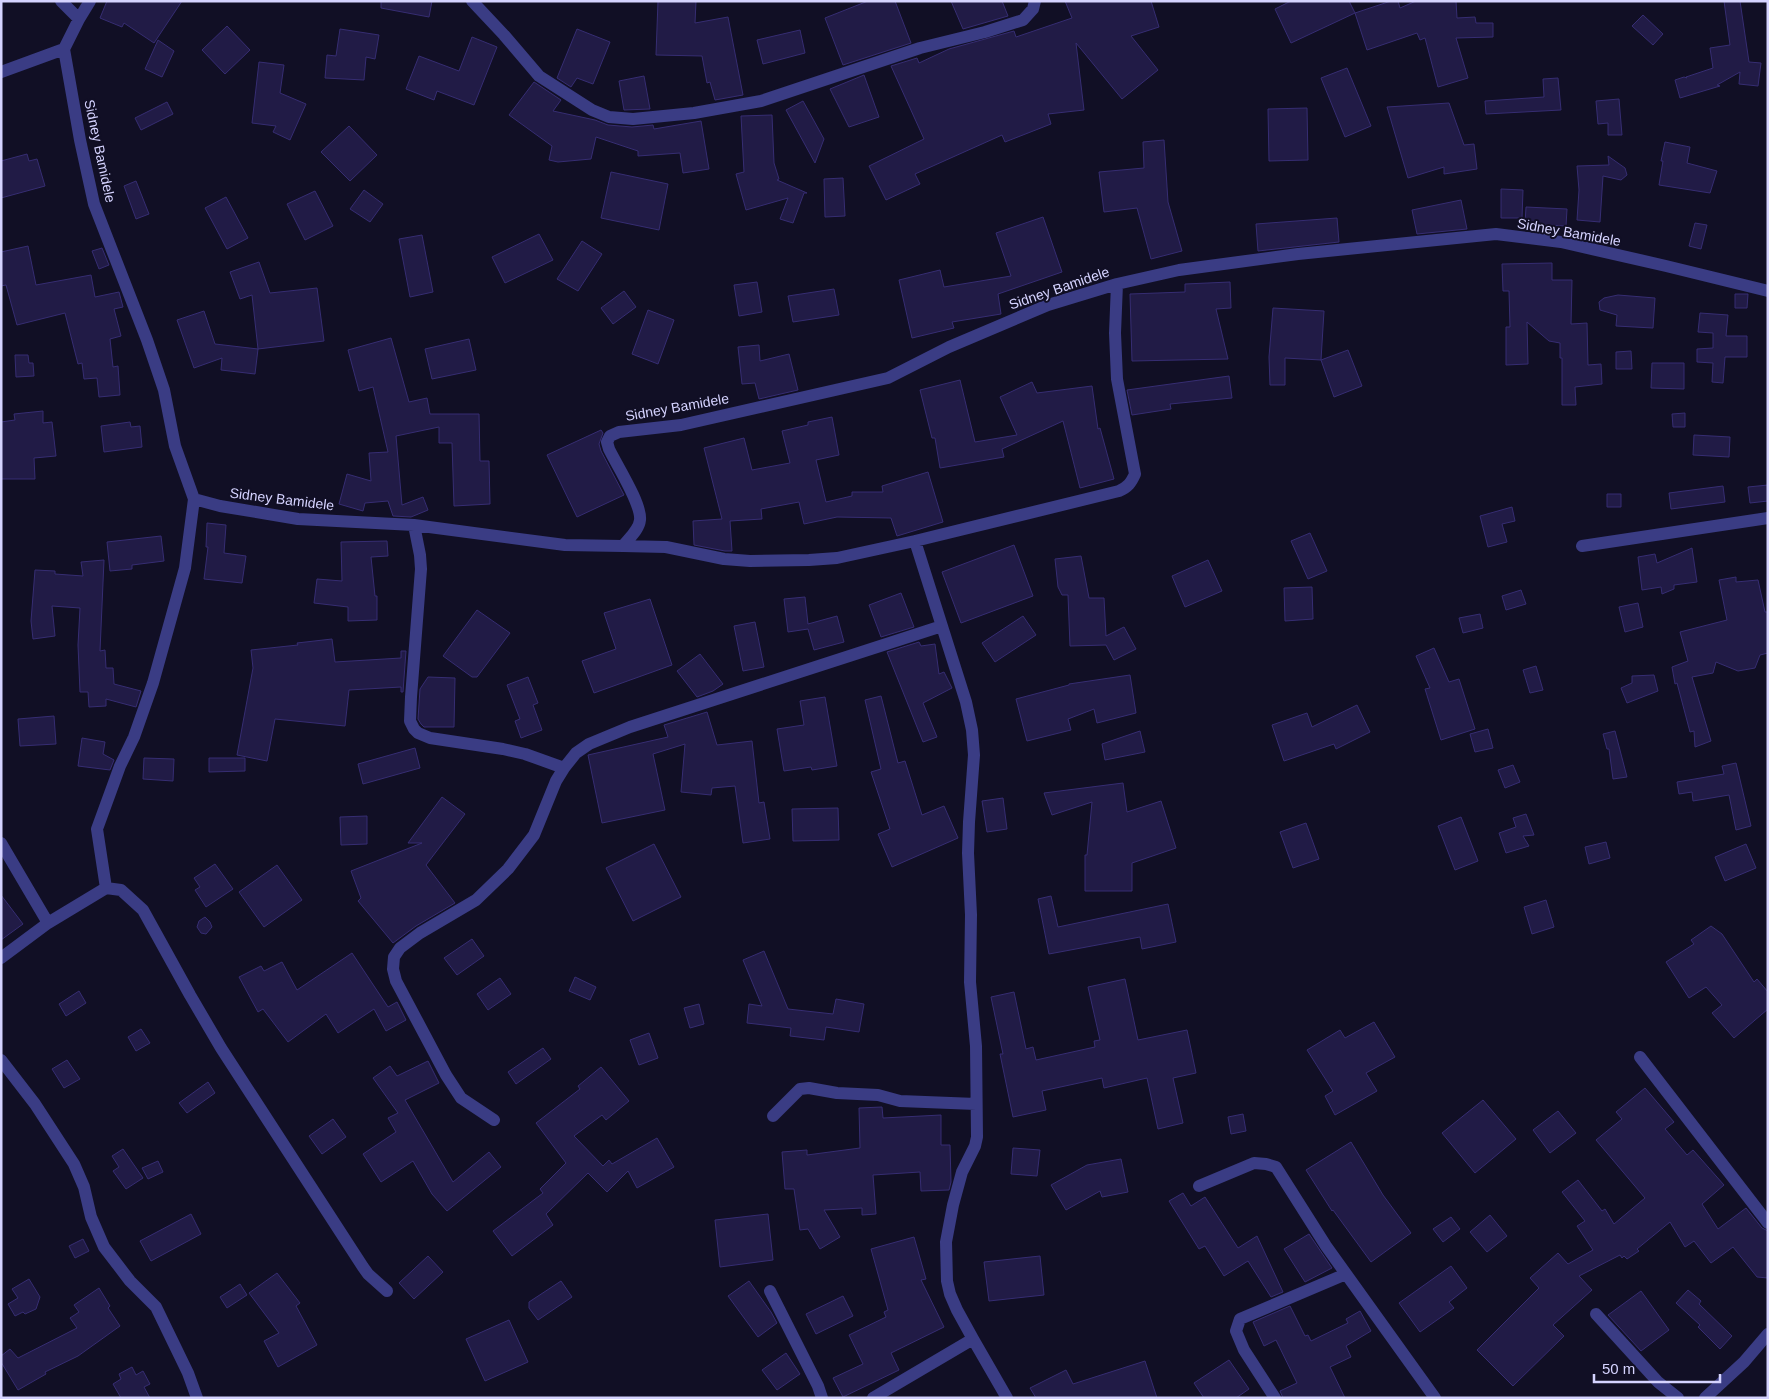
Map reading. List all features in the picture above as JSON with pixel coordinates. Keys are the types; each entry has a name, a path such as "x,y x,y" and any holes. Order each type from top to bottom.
{"street":[{"path":"61,1 79,19"},
{"path":"1,72 64,49 90,1"},
{"path":"472,1 539,76 592,110 609,117 633,119 694,113 761,101 920,48 985,32 1023,20 1033,9 1035,1"},
{"name":"Sidney Bamidele","path":"64,49 80,140 94,204 147,340 164,390 175,446 194,499 220,506 298,519 414,526 565,545 623,546 636,530 640,521 640,514 630,488 609,449 607,442 610,436 619,432 681,425 888,378 949,346 1048,305 1118,284 1179,270 1288,255 1496,234 1561,242 1768,291"},
{"path":"623,546 666,547 724,559 750,561 838,558 915,541 1126,488 1132,482 1135,474 1117,379 1115,333 1118,284"},
{"path":"106,888 97,829 120,766 134,737 153,683 185,568 194,499"},
{"path":"1582,546 1768,518"},
{"path":"414,526 421,569 411,696 410,721 414,729 418,734 430,738 503,749 525,754 564,768"},
{"path":"915,541 966,702 972,730 974,755 968,853 971,915 970,982 976,1046 977,1137 975,1146 962,1172 953,1205 946,1249 947,1281 950,1294 973,1339 1007,1398"},
{"path":"494,1120 461,1098 404,998 393,974 392,962 400,948 420,933 476,900 508,869 534,834 556,781 576,753 589,744 630,727 942,626"},
{"path":"1,842 48,923"},
{"path":"1,958 48,923 106,888 121,890 143,910 221,1048 363,1267 388,1292"},
{"path":"1640,1057 1768,1222"},
{"path":"1,1060 35,1104 74,1164 84,1188 91,1216 104,1247 130,1281 156,1307 188,1374 197,1398"},
{"path":"773,1116 800,1089 809,1088 837,1093 878,1095 900,1101 976,1104"},
{"path":"1200,1186 1254,1163 1276,1167 1326,1246 1435,1398"},
{"path":"1274,1398 1244,1350 1236,1331 1240,1320 1346,1274"},
{"path":"770,1291 818,1386 822,1398"},
{"path":"1596,1314 1658,1382 1678,1398"},
{"path":"1705,1398 1744,1362 1768,1334"},
{"path":"873,1398 973,1339"}],"building":[{"path":"107,1 182,1 154,43 124,23 122,27 100,18"},
{"path":"381,1 432,1 429,17 381,8"},
{"path":"658,1 696,1 695,23 728,17 743,95 715,100 710,82 707,83 702,56 656,55"},
{"path":"868,1 895,1 911,43 843,65 825,18"},
{"path":"951,1 1002,1 1008,16 963,29"},
{"path":"1065,1 1151,1 1159,27 1131,36 1158,70 1122,99 1076,43 1084,110 1048,114 1051,124 1005,142 1002,135 915,174 920,184 886,200 869,166 924,139 891,66 917,58 919,63 949,49 1014,31 1016,37 1072,18"},
{"path":"1291,1 1349,1 1355,13 1291,43 1275,9"},
{"path":"1391,1 1398,1 1400,8 1416,1 1456,1 1457,18 1475,17 1476,23 1493,23 1493,37 1456,38 1468,78 1438,87 1425,38 1420,40 1417,33 1367,50 1355,13"},
{"path":"1724,1 1740,1 1749,62 1761,63 1758,86 1739,84 1740,72 1717,85 1720,86 1680,98 1675,80 1687,78 1713,68 1710,48 1730,45"},
{"path":"1643,15 1663,34 1653,45 1632,26"},
{"path":"227,26 250,50 225,74 202,50"},
{"path":"340,29 379,35 375,59 366,57 364,80 325,78 327,55 336,56"},
{"path":"577,29 610,42 593,84 577,78 571,87 557,78"},
{"path":"800,30 805,53 763,64 757,40"},
{"path":"472,37 497,47 474,105 437,91 434,100 406,89 419,56 459,71"},
{"path":"158,40 174,51 162,77 145,69"},
{"path":"259,62 284,65 280,93 306,104 290,140 273,132 276,126 252,123"},
{"path":"1347,68 1371,126 1345,137 1321,78"},
{"path":"864,75 879,117 849,127 830,89"},
{"path":"644,76 650,109 624,110 619,81"},
{"path":"1558,78 1561,110 1486,114 1485,101 1544,97 1543,79"},
{"path":"534,82 561,100 553,111 595,120 608,125 632,127 653,125 654,129 701,121 709,169 683,173 680,153 638,156 638,151 596,137 591,159 558,162 549,160 552,146 509,115"},
{"path":"1619,99 1622,135 1608,135 1608,123 1598,124 1596,101"},
{"path":"803,101 824,139 815,163 786,110"},
{"path":"167,102 173,114 141,130 135,118"},
{"path":"1449,103 1464,145 1474,144 1477,169 1444,174 1444,167 1408,178 1387,107"},
{"path":"1307,108 1308,160 1269,161 1268,109"},
{"path":"772,115 774,163 779,179 777,180 807,193 804,193 793,223 780,219 788,198 746,210 736,174 744,172 741,116"},
{"path":"349,126 377,155 350,181 321,152"},
{"path":"1164,140 1168,202 1182,251 1151,259 1137,208 1104,212 1099,172 1144,168 1143,142"},
{"path":"1665,142 1690,147 1687,163 1717,171 1710,193 1659,185"},
{"path":"27,154 29,161 37,159 45,186 1,198 1,161"},
{"path":"1608,156 1625,168 1627,175 1621,180 1603,176 1600,222 1577,220 1579,190 1577,166 1609,165"},
{"path":"611,172 668,184 659,230 601,218"},
{"path":"843,178 845,216 825,217 824,179"},
{"path":"136,181 149,214 136,219 124,186"},
{"path":"1501,189 1523,190 1522,218 1501,218"},
{"path":"364,190 383,204 370,222 350,209"},
{"path":"315,191 333,226 305,240 287,204"},
{"path":"226,197 248,238 227,249 205,208"},
{"path":"1461,200 1467,229 1417,234 1412,210"},
{"path":"1526,207 1567,209 1566,226 1525,224"},
{"path":"1043,217 1062,272 998,294 1001,314 952,322 954,328 912,338 899,280 940,270 944,287 1011,276 996,233"},
{"path":"1337,218 1339,242 1258,251 1256,224"},
{"path":"1695,223 1707,225 1701,249 1689,246"},
{"path":"539,234 553,260 505,283 492,257"},
{"path":"422,235 433,292 410,297 399,239"},
{"path":"582,241 602,254 578,291 557,279"},
{"path":"28,246 36,285 91,275 95,297 119,292 123,307 114,309 121,336 110,339 113,367 118,366 120,395 99,397 97,378 84,379 82,363 78,364 65,313 17,325 6,285 1,286 1,252"},
{"path":"102,248 109,265 99,269 92,251"},
{"path":"259,262 270,293 317,288 324,341 258,349 252,295 240,299 230,272"},
{"path":"1552,263 1552,280 1572,280 1571,324 1587,323 1588,365 1601,364 1602,384 1575,387 1576,405 1562,405 1562,358 1560,358 1560,343 1549,341 1527,322 1528,364 1506,365 1506,327 1510,327 1509,291 1503,291 1502,264"},
{"path":"757,282 762,312 739,316 734,285"},
{"path":"1230,282 1231,308 1216,309 1228,359 1132,361 1130,294 1185,292 1185,284"},
{"path":"834,289 839,315 793,322 788,296"},
{"path":"624,291 636,307 613,324 601,308"},
{"path":"1735,294 1748,294 1747,308 1735,308"},
{"path":"1618,295 1655,298 1653,328 1616,326 1617,315 1600,310 1599,302 1604,298"},
{"path":"1273,308 1324,311 1321,360 1285,358 1285,385 1270,385 1269,357"},
{"path":"648,310 674,320 658,364 632,354"},
{"path":"204,311 215,344 258,349 255,374 221,370 222,358 194,368 177,320"},
{"path":"1700,313 1728,315 1726,336 1747,336 1747,357 1725,357 1723,383 1712,382 1713,363 1697,362 1697,349 1713,348 1713,333 1698,332"},
{"path":"391,338 409,402 427,398 430,414 479,414 480,461 489,461 490,504 454,506 452,443 439,443 439,427 396,436 402,505 423,497 428,510 411,517 393,516 388,501 365,503 363,511 339,504 347,474 371,481 369,453 388,452 373,387 359,391 348,350"},
{"path":"469,339 476,370 432,379 425,349"},
{"path":"759,345 760,361 789,354 798,390 759,399 755,383 742,384 738,347"},
{"path":"1348,350 1362,386 1334,397 1321,360"},
{"path":"1631,351 1632,369 1616,369 1616,352"},
{"path":"15,355 28,355 29,363 33,363 34,376 16,377"},
{"path":"1652,363 1684,363 1684,389 1651,388"},
{"path":"1229,376 1232,398 1170,404 1171,409 1132,415 1127,390"},
{"path":"960,380 975,442 1017,435 1000,397 1032,382 1037,393 1092,386 1098,429 1100,428 1114,479 1080,488 1063,421 1002,449 1004,457 940,468 935,438 932,438 920,390"},
{"path":"43,411 43,423 52,422 56,456 34,458 35,479 1,479 1,422 15,420 14,414"},
{"path":"1685,413 1685,427 1673,427 1672,414"},
{"path":"832,417 839,455 816,460 826,502 852,496 852,492 883,492 882,486 928,472 943,522 897,536 891,518 837,517 804,524 799,502 761,509 762,519 730,521 732,551 694,545 693,521 722,519 704,448 744,438 752,470 790,463 782,431 808,425 808,422"},
{"path":"130,422 131,427 140,426 142,447 104,452 101,426"},
{"path":"601,430 603,433 599,444 601,451 624,495 577,517 547,455"},
{"path":"1694,435 1730,437 1729,457 1693,455"},
{"path":"1768,485 1768,501 1750,503 1748,487"},
{"path":"1723,486 1725,502 1671,509 1669,493"},
{"path":"1607,494 1621,494 1621,507 1607,507"},
{"path":"1512,507 1515,521 1502,524 1507,542 1488,547 1480,516"},
{"path":"207,523 226,525 224,553 246,556 242,583 204,579 208,547 206,547"},
{"path":"1310,533 1327,571 1308,579 1291,541"},
{"path":"161,536 164,561 132,565 132,569 110,571 107,542"},
{"path":"387,541 388,556 371,557 375,596 377,596 377,620 348,621 348,607 314,603 317,579 342,581 341,542"},
{"path":"1014,545 1033,596 961,623 942,572"},
{"path":"1692,548 1697,582 1674,585 1674,589 1662,594 1661,587 1642,590 1638,557 1655,554 1657,563"},
{"path":"1081,556 1089,598 1104,598 1106,636 1124,627 1136,649 1114,660 1106,645 1070,646 1068,595 1062,595 1058,587 1055,559"},
{"path":"104,560 100,651 105,650 106,668 113,668 114,684 141,691 136,707 106,699 106,706 89,707 88,692 80,692 78,645 80,608 52,606 55,636 33,639 31,621 35,570 83,576 81,562"},
{"path":"1208,560 1222,591 1185,607 1172,576"},
{"path":"1736,577 1736,582 1758,580 1765,612 1768,612 1768,653 1760,655 1755,668 1738,671 1716,662 1713,673 1692,677 1711,741 1695,747 1694,731 1690,732 1677,683 1675,684 1672,667 1688,661 1680,632 1727,620 1719,580"},
{"path":"1312,587 1313,619 1285,621 1284,588"},
{"path":"1521,590 1526,604 1506,610 1502,596"},
{"path":"901,593 914,627 881,637 869,605"},
{"path":"805,597 808,624 837,616 844,642 814,650 808,629 788,632 784,599"},
{"path":"650,599 672,665 594,693 582,661 616,649 604,613"},
{"path":"1638,603 1643,627 1625,632 1619,607"},
{"path":"477,610 510,633 477,677 472,677 443,656"},
{"path":"1480,614 1483,628 1463,633 1459,618"},
{"path":"1023,616 1036,635 995,662 982,643"},
{"path":"755,622 764,667 743,671 734,626"},
{"path":"332,639 335,662 401,658 401,651 406,651 403,692 401,692 401,687 349,690 345,726 275,719 267,761 237,755 253,668 251,650"},
{"path":"919,642 921,646 935,644 939,674 944,672 952,688 923,703 937,737 923,742 887,652"},
{"path":"1434,648 1449,682 1459,679 1475,729 1441,740 1425,689 1430,688 1416,656"},
{"path":"700,654 723,684 713,691 697,697 677,671"},
{"path":"1536,666 1543,690 1530,693 1523,670"},
{"path":"1130,675 1136,713 1097,723 1094,709 1068,719 1071,730 1027,741 1016,699 1069,684"},
{"path":"1654,675 1658,691 1627,703 1621,688 1632,683 1632,676"},
{"path":"428,677 455,678 454,727 424,727 418,719 420,689"},
{"path":"528,677 538,703 533,705 542,730 521,738 515,721 520,719 507,685"},
{"path":"881,696 898,763 905,761 922,815 944,806 958,838 892,867 878,834 890,829 871,772 881,769 865,700"},
{"path":"825,697 837,766 812,770 811,767 784,771 777,729 804,725 800,701"},
{"path":"1357,705 1370,732 1336,749 1334,744 1284,761 1272,725 1307,713 1312,727"},
{"path":"707,712 717,745 752,741 759,803 764,802 770,839 743,843 735,786 712,788 711,795 681,792 685,744 653,754 665,810 602,823 588,755 668,737 664,725"},
{"path":"54,716 56,744 20,746 18,719"},
{"path":"1488,729 1493,748 1475,752 1470,734"},
{"path":"1140,731 1145,752 1105,760 1102,744"},
{"path":"1615,731 1627,777 1613,779 1609,749 1607,749 1603,734"},
{"path":"82,738 105,742 103,754 114,760 110,770 78,766"},
{"path":"415,748 420,768 363,784 358,764"},
{"path":"144,758 174,759 173,781 143,779"},
{"path":"209,758 245,758 245,771 209,772"},
{"path":"1736,763 1751,826 1736,830 1729,795 1693,801 1692,792 1679,794 1677,782 1724,774 1722,766"},
{"path":"1513,765 1520,782 1505,788 1498,770"},
{"path":"1123,783 1127,812 1161,801 1176,848 1132,863 1132,891 1085,891 1085,855 1087,855 1092,802 1052,815 1044,793"},
{"path":"442,797 465,814 426,865 455,903 416,926 393,943 358,901 361,898 351,871 422,843 408,843"},
{"path":"1003,798 1007,829 987,832 982,801"},
{"path":"838,808 839,840 793,841 792,809"},
{"path":"1526,814 1534,835 1523,836 1529,846 1506,853 1499,833 1516,827 1513,818"},
{"path":"367,816 367,844 341,845 340,817"},
{"path":"1461,817 1478,861 1455,870 1438,826"},
{"path":"1306,823 1319,859 1293,868 1280,832"},
{"path":"1606,842 1610,858 1589,864 1585,847"},
{"path":"654,844 681,897 633,921 606,868"},
{"path":"1746,844 1756,868 1725,881 1715,857"},
{"path":"215,864 233,889 206,907 195,890 200,887 194,878"},
{"path":"277,865 302,900 264,927 239,892"},
{"path":"1,895 23,924 1,940"},
{"path":"1051,896 1058,927 1168,904 1176,942 1142,949 1140,937 1049,954 1038,899"},
{"path":"1546,900 1554,927 1532,934 1524,907"},
{"path":"205,917 212,927 206,934 201,933 197,927 199,921"},
{"path":"1711,926 1722,934 1754,982 1757,979 1768,992 1768,1009 1734,1038 1712,1013 1722,1005 1706,987 1689,998 1666,962 1694,944 1691,940"},
{"path":"472,939 484,956 457,975 444,958"},
{"path":"764,951 788,1009 833,1014 836,999 864,1004 859,1032 826,1027 824,1040 790,1036 791,1028 747,1023 749,1004 762,1006 743,960"},
{"path":"352,953 388,1007 397,1002 406,1020 386,1031 374,1009 338,1033 326,1014 288,1042 263,1009 258,1012 239,977 261,966 264,971 282,962 297,990"},
{"path":"575,977 596,987 590,1000 569,991"},
{"path":"500,978 511,994 488,1010 477,994"},
{"path":"1125,979 1138,1040 1187,1030 1196,1073 1173,1078 1183,1123 1158,1129 1147,1078 1104,1088 1102,1078 1042,1091 1046,1110 1013,1117 1000,1054 1003,1054 991,997 1014,992 1026,1049 1033,1047 1036,1060 1095,1047 1094,1041 1100,1040 1088,987"},
{"path":"79,991 86,1003 66,1016 59,1004"},
{"path":"699,1004 704,1024 690,1028 684,1008"},
{"path":"1374,1022 1395,1057 1366,1073 1377,1091 1335,1115 1325,1096 1333,1091 1307,1050 1340,1030 1345,1038"},
{"path":"141,1029 150,1043 136,1051 128,1037"},
{"path":"649,1033 658,1058 639,1065 630,1040"},
{"path":"543,1048 551,1059 516,1084 508,1072"},
{"path":"67,1060 80,1079 64,1088 52,1069"},
{"path":"428,1061 439,1083 405,1100 453,1182 489,1152 501,1167 447,1211 432,1194 413,1161 381,1182 363,1154 396,1132 388,1118 398,1113 373,1078 390,1066 397,1076"},
{"path":"601,1067 629,1101 606,1120 602,1115 574,1136 603,1166 609,1160 612,1164 657,1138 674,1167 637,1188 628,1171 607,1192 588,1173 546,1214 553,1225 512,1256 493,1231 543,1193 540,1189 566,1163 536,1123 580,1089 578,1086"},
{"path":"208,1082 215,1093 187,1113 179,1103"},
{"path":"1645,1088 1674,1122 1665,1129 1687,1155 1693,1150 1724,1185 1702,1204 1718,1229 1746,1208 1762,1228 1768,1231 1768,1278 1757,1277 1733,1247 1711,1263 1694,1241 1685,1247 1670,1222 1637,1249 1639,1251 1627,1259 1624,1256 1622,1258 1620,1255 1579,1276 1592,1290 1553,1325 1564,1336 1513,1386 1477,1350 1539,1288 1530,1278 1558,1253 1568,1264 1593,1250 1577,1226 1585,1221 1562,1192 1578,1180 1602,1211 1605,1209 1614,1224 1645,1198 1596,1140 1622,1119 1616,1112"},
{"path":"1483,1100 1516,1139 1475,1173 1442,1133"},
{"path":"882,1107 883,1118 941,1115 941,1145 950,1145 951,1182 949,1190 921,1191 920,1172 873,1175 876,1214 862,1215 862,1208 824,1210 840,1237 820,1249 808,1229 800,1230 794,1189 785,1189 782,1152 807,1150 807,1155 860,1148 859,1108"},
{"path":"1558,1111 1576,1133 1550,1153 1533,1130"},
{"path":"1243,1114 1246,1131 1231,1134 1228,1117"},
{"path":"333,1119 346,1137 322,1154 309,1136"},
{"path":"1351,1142 1383,1195 1411,1233 1371,1262 1332,1211 1306,1170"},
{"path":"1013,1148 1040,1150 1037,1176 1011,1174"},
{"path":"123,1149 143,1178 126,1189 113,1171 119,1167 112,1156"},
{"path":"1121,1159 1128,1192 1102,1197 1100,1191 1066,1210 1051,1185 1087,1165"},
{"path":"158,1161 163,1172 148,1179 142,1168"},
{"path":"1183,1193 1191,1206 1205,1197 1238,1248 1257,1236 1283,1292 1271,1297 1248,1261 1224,1276 1205,1246 1199,1249 1169,1201"},
{"path":"191,1214 201,1234 151,1261 140,1241"},
{"path":"768,1214 773,1260 720,1267 715,1220"},
{"path":"1490,1215 1507,1236 1487,1252 1470,1232"},
{"path":"1451,1217 1460,1229 1443,1242 1433,1229"},
{"path":"1309,1234 1332,1268 1305,1282 1284,1249"},
{"path":"914,1237 926,1279 921,1280 944,1327 891,1353 899,1370 843,1397 833,1378 863,1364 849,1335 886,1317 884,1312 888,1310 871,1249"},
{"path":"83,1239 89,1251 75,1258 69,1246"},
{"path":"428,1256 443,1272 414,1299 399,1283"},
{"path":"1040,1256 1044,1295 989,1301 984,1262"},
{"path":"1451,1266 1467,1288 1449,1302 1454,1308 1420,1332 1399,1303"},
{"path":"277,1273 300,1303 296,1306 317,1345 278,1367 264,1341 279,1333 249,1293"},
{"path":"29,1279 40,1297 36,1309 15,1316 8,1304 18,1298 12,1289"},
{"path":"561,1281 572,1297 538,1320 529,1308 529,1302"},
{"path":"749,1281 777,1323 758,1337 728,1296"},
{"path":"240,1284 247,1295 227,1308 220,1297"},
{"path":"99,1288 110,1306 108,1308 120,1326 78,1356 45,1372 46,1374 18,1390 1,1362 1,1356 10,1349 18,1358 77,1328 70,1318 79,1312 74,1305"},
{"path":"1688,1290 1701,1301 1699,1304 1732,1336 1720,1349 1698,1327 1700,1325 1676,1303"},
{"path":"1641,1291 1669,1330 1641,1351 1608,1315"},
{"path":"843,1296 853,1316 816,1334 806,1314"},
{"path":"1290,1306 1305,1336 1308,1335 1311,1341 1348,1323 1346,1319 1360,1311 1371,1331 1346,1346 1351,1357 1330,1367 1345,1398 1283,1398 1280,1391 1297,1383 1276,1340 1264,1346 1253,1322"},
{"path":"509,1320 528,1362 485,1381 466,1339"},
{"path":"786,1353 800,1374 777,1390 762,1370"},
{"path":"1229,1360 1249,1389 1236,1398 1204,1398 1194,1383"},
{"path":"1145,1361 1157,1398 1036,1398 1030,1388 1066,1370 1073,1384"},
{"path":"132,1367 136,1375 143,1371 150,1384 144,1387 150,1398 121,1398 113,1384 121,1379 119,1374"}]}
